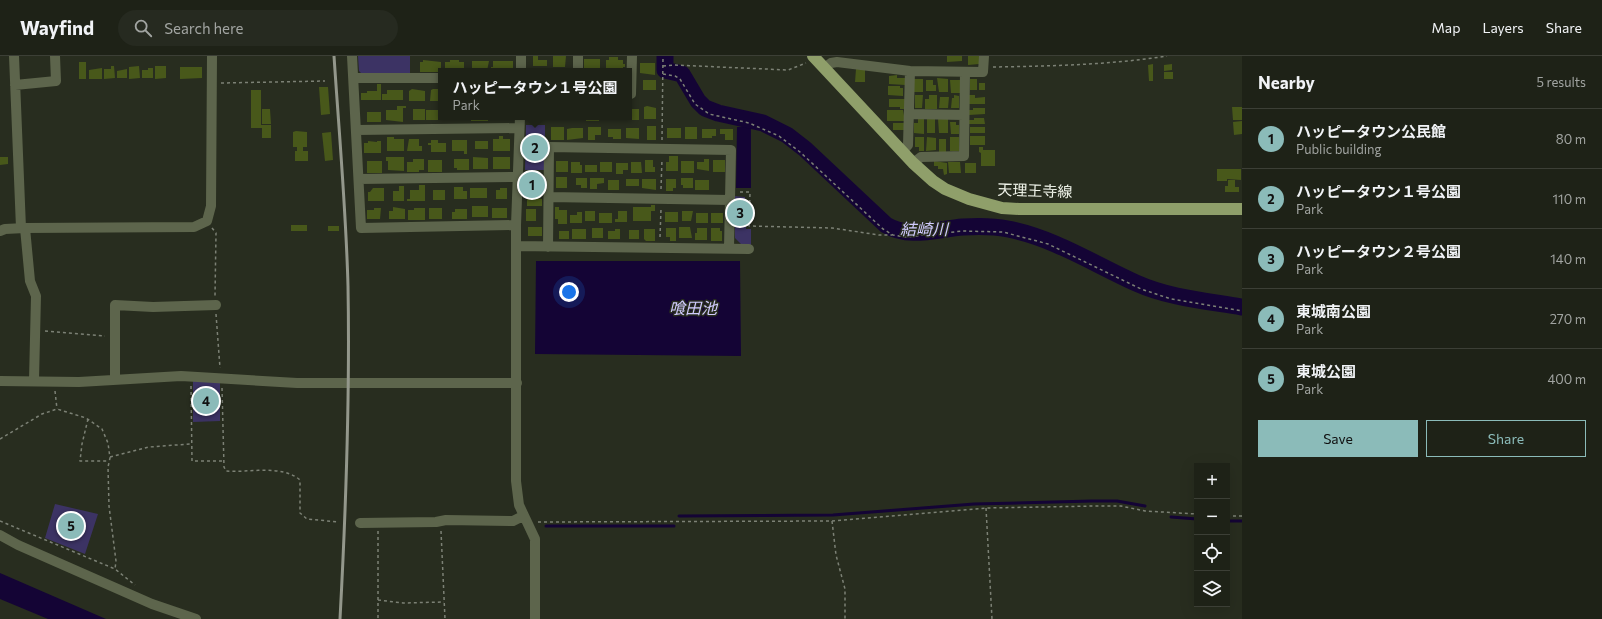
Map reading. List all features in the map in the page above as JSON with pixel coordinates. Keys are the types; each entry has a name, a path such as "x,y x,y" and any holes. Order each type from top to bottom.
{"main road":[{"name":"天理王寺線","path":"814,57 913,163 945,189 969,199 1002,208 1242,209"}],"street":[{"path":"14,56 23,228 30,281 36,296 34,380"},
{"path":"15,85 56,81 55,56"},
{"path":"0,231 23,228 194,227 207,221 211,206 212,56"},
{"path":"352,56 361,228 516,225"},
{"path":"521,68 522,56"},
{"path":"578,56 578,68"},
{"path":"632,56 632,68"},
{"path":"824,68 831,63 837,62 910,71 983,72 984,56"},
{"path":"902,152 908,145 910,71"},
{"path":"913,163 921,157 964,156 965,72"},
{"path":"354,78 438,78"},
{"path":"910,114 964,115"},
{"path":"520,120 516,225 518,383 516,481 519,505 535,539 535,619"},
{"path":"357,130 519,128"},
{"path":"548,247 549,147 730,150 729,248"},
{"path":"359,179 518,177"},
{"path":"549,197 730,195"},
{"path":"516,246 749,249"},
{"path":"115,379 115,305 153,307 216,305"},
{"path":"0,381 34,380 55,382 191,377 297,383 518,383"},
{"path":"360,523 513,521 523,516"},
{"path":"0,535 18,545 152,604 196,619"}],"path":[{"path":"984,67 1122,63 1167,56"},
{"path":"663,66 674,65 788,70 814,57"},
{"path":"663,74 675,76 680,79 695,104 709,114 749,122 779,136 800,152 883,229 893,235"},
{"path":"212,83 325,81"},
{"path":"730,195 750,192 749,226 832,228 879,235 906,237 963,231 1003,232 1048,244 1141,289 1171,299 1242,311"},
{"path":"207,221 216,233 214,290 221,378 224,462 226,471 294,474 300,480 300,513 307,519 339,522"},
{"path":"36,330 115,337"},
{"path":"191,377 190,444 192,462 224,462"},
{"path":"55,382 57,409"},
{"path":"0,439 42,414 57,409 88,419 102,429 108,443 110,457 108,467 109,506 116,561 115,569 0,522"},
{"path":"88,419 82,444 80,461 109,461"},
{"path":"110,457 149,447 190,444"},
{"path":"529,526 543,522 832,521 986,508 1121,506 1145,512 1194,514"},
{"path":"986,508 992,619"},
{"path":"1230,516 1242,516"},
{"path":"441,521 445,619"},
{"path":"832,521 836,555 845,588 845,619"},
{"path":"378,619 377,572 379,523"},
{"path":"378,600 403,603 444,602"}],"shaded area":[{"path":"358,56 410,56 410,75 363,75 359,71"},
{"path":"526,125 545,125 545,170 525,170"},
{"path":"734,196 745,197 746,229 751,229 751,245 742,245 735,238"},
{"path":"193,380 220,381 220,421 193,422"},
{"path":"55,504 98,514 85,554 45,538"}],"water":[{"path":"737,127 751,127 751,188 736,188"},
{"name":"喰田池","path":"536,261 740,261 741,356 535,354"},
{"path":"0,573 106,619 48,619 0,599"}],"building":[{"path":"533,56 538,56 538,60 547,60 547,66 533,66"},
{"path":"553,56 566,56 565,67 553,67"},
{"path":"947,56 962,56 962,61 947,62"},
{"path":"968,56 979,56 979,64 968,65"},
{"path":"609,57 618,57 618,60 623,60 625,67 606,68 606,60 609,60"},
{"path":"584,59 600,59 600,68 584,68"},
{"path":"423,60 441,62 441,68 438,68 438,72 420,72 420,62 423,62"},
{"path":"450,60 459,60 459,62 464,62 464,68 445,68 445,62 450,62"},
{"path":"472,61 489,61 488,68 472,68"},
{"path":"493,61 513,61 513,68 491,68 493,67"},
{"path":"79,62 86,62 86,79 79,79"},
{"path":"640,63 655,63 655,75 640,73"},
{"path":"1153,64 1153,81 1149,81 1148,65"},
{"path":"1172,64 1172,70 1164,71 1164,65"},
{"path":"111,66 114,66 115,78 104,79 104,69 111,69"},
{"path":"139,66 140,78 129,79 129,67"},
{"path":"155,66 166,66 166,78 155,79"},
{"path":"180,67 202,67 202,78 180,79"},
{"path":"102,68 102,79 89,79 89,70"},
{"path":"148,68 153,68 153,78 142,78 142,70 148,70"},
{"path":"127,69 127,78 117,78 117,71"},
{"path":"856,69 865,69 865,82 855,82"},
{"path":"1164,72 1173,72 1173,79 1164,79"},
{"path":"897,75 897,78 905,78 905,85 889,84 889,76"},
{"path":"937,78 948,79 948,92 939,92"},
{"path":"914,79 923,79 923,92 914,92"},
{"path":"970,79 977,79 977,90 970,90"},
{"path":"643,80 656,80 656,90 643,90"},
{"path":"926,80 933,80 933,85 936,85 936,91 926,91"},
{"path":"950,80 960,80 960,93 951,93"},
{"path":"979,83 985,83 985,90 979,90"},
{"path":"377,84 381,84 381,100 361,100 361,93 367,93 367,91 377,91"},
{"path":"888,86 900,86 900,88 903,88 903,96 888,95"},
{"path":"319,87 328,87 330,114 321,115"},
{"path":"412,89 425,91 425,101 409,101 409,91"},
{"path":"438,89 438,101 430,101 431,90"},
{"path":"251,90 261,90 261,125 271,125 271,138 262,138 262,128 251,128"},
{"path":"387,90 403,90 403,100 382,100 382,94 387,94"},
{"path":"915,95 923,95 922,108 915,108"},
{"path":"929,95 937,95 937,109 925,109 925,99 929,99"},
{"path":"954,95 959,96 959,108 951,108 952,98 954,98"},
{"path":"969,95 975,95 975,98 985,97 985,104 969,104"},
{"path":"940,97 949,97 948,108 939,108"},
{"path":"889,99 905,99 905,109 900,109 900,107 889,107"},
{"path":"397,106 406,106 406,108 403,108 403,122 386,120 386,110 397,110"},
{"path":"647,106 656,108 656,119 644,119 644,107"},
{"path":"1232,107 1242,107 1242,120 1233,120"},
{"path":"973,108 985,108 985,114 969,115 969,110 973,110"},
{"path":"262,109 270,109 271,124 262,124"},
{"path":"413,109 425,109 425,120 413,120"},
{"path":"632,109 639,109 639,120 632,120"},
{"path":"426,110 438,110 438,120 426,120"},
{"path":"887,110 903,110 905,121 887,121"},
{"path":"367,112 381,112 381,122 367,122"},
{"path":"918,118 924,119 924,134 914,133 914,123 918,123"},
{"path":"974,118 984,118 985,124 969,124 969,120 974,120"},
{"path":"927,119 935,119 935,133 927,133"},
{"path":"938,119 948,119 948,133 939,133"},
{"path":"471,120 488,120 488,121"},
{"path":"586,120 599,120 599,121"},
{"path":"1242,121 1242,134 1234,135 1233,122"},
{"path":"950,122 956,122 956,125 959,125 959,134 951,134"},
{"path":"893,123 905,123 905,130 893,130"},
{"path":"647,126 656,126 656,140 647,140"},
{"path":"551,127 564,127 564,140 551,140"},
{"path":"588,127 601,127 601,135 595,135 595,140 588,140"},
{"path":"685,127 697,127 697,139 685,139"},
{"path":"970,127 985,127 985,133 970,133"},
{"path":"583,128 583,138 567,140 567,129"},
{"path":"626,128 639,128 639,139 626,138"},
{"path":"667,128 681,128 681,138 667,138"},
{"path":"608,129 621,129 621,139 613,139 613,137 608,137"},
{"path":"702,129 716,129 716,136 712,136 712,138 702,138"},
{"path":"720,129 733,129 733,140 725,140 725,134 720,134"},
{"path":"293,132 307,132 307,147 293,147"},
{"path":"331,132 333,160 325,161 322,133"},
{"path":"499,136 503,136 503,139 510,139 510,151 493,151 493,139 499,139"},
{"path":"970,136 985,136 985,145 970,145"},
{"path":"387,137 404,139 404,151 387,151"},
{"path":"915,137 924,137 924,151 919,151 919,147 915,147"},
{"path":"927,137 936,138 936,150 926,151"},
{"path":"950,137 959,137 959,151 950,151"},
{"path":"409,139 419,139 419,146 422,146 422,151 407,151"},
{"path":"939,139 946,139 946,152 939,152"},
{"path":"431,140 438,140 438,143 446,143 446,152 431,152 431,145 428,145 428,143 431,143"},
{"path":"452,140 467,140 467,154 464,154 464,151 452,151"},
{"path":"368,141 381,141 381,153 364,153 364,143 368,143"},
{"path":"475,141 488,141 488,149 475,149"},
{"path":"297,147 303,147 303,151 308,151 308,161 295,161 295,151 297,151"},
{"path":"979,147 983,147 983,150 995,150 995,166 981,166 981,153 979,152"},
{"path":"669,156 678,156 678,171 666,171 666,162 669,162"},
{"path":"0,157 8,157 8,164 0,165"},
{"path":"386,157 404,157 404,171 388,170 388,161 386,161"},
{"path":"473,157 488,158 488,169 473,169"},
{"path":"493,157 510,157 510,169 493,169"},
{"path":"413,159 424,159 424,170 419,170 419,172 407,172 407,162 413,162"},
{"path":"454,159 469,159 469,170 457,170 457,168 454,168"},
{"path":"704,159 709,159 709,171 697,169 697,162 704,162"},
{"path":"428,160 442,160 442,172 428,172"},
{"path":"645,160 653,160 655,172 645,172"},
{"path":"713,160 725,160 725,172 713,172"},
{"path":"367,161 382,161 382,173 367,173"},
{"path":"556,161 568,161 568,172 556,172"},
{"path":"681,161 694,161 694,173 681,173"},
{"path":"934,161 947,163 947,174 944,175 943,169 938,169 938,166 934,166"},
{"path":"571,162 580,162 580,165 582,165 582,173 571,173"},
{"path":"600,162 612,162 612,172 600,172"},
{"path":"631,162 641,162 642,173 631,173"},
{"path":"948,162 960,162 961,173 949,173"},
{"path":"616,163 628,163 628,170 623,170 623,174 616,174"},
{"path":"965,163 976,163 976,173 965,173"},
{"path":"585,165 597,165 597,172 585,172"},
{"path":"1217,169 1241,169 1241,180 1227,179 1227,181 1217,181"},
{"path":"529,177 534,177 534,183 536,183 534,192 529,192"},
{"path":"556,177 567,177 567,188 556,188"},
{"path":"576,178 587,178 587,188 581,188 581,185 576,185"},
{"path":"590,178 604,178 604,183 597,184 597,189 590,189"},
{"path":"681,178 693,178 693,188 683,188 683,185 681,185"},
{"path":"626,179 639,179 639,186 626,186"},
{"path":"642,179 656,179 656,190 642,188"},
{"path":"666,179 676,179 676,188 673,188 673,191 666,191"},
{"path":"608,180 619,180 619,190 608,190"},
{"path":"695,180 709,180 709,190 695,190"},
{"path":"1228,180 1235,180 1235,187 1239,187 1239,192 1225,192 1225,186 1228,186"},
{"path":"419,185 425,185 425,201 407,201 407,199 410,199 410,190 419,190"},
{"path":"399,186 404,186 404,201 393,201 393,191 399,191"},
{"path":"454,187 463,187 463,191 467,191 467,199 454,199"},
{"path":"373,188 384,188 384,201 368,201 368,192 370,192"},
{"path":"470,188 487,188 487,198 470,198"},
{"path":"500,188 507,188 507,199 496,199 496,190 500,190"},
{"path":"433,190 445,190 445,200 433,200"},
{"path":"527,197 542,199 542,206 527,206"},
{"path":"651,205 655,205 655,211 651,211 651,221 633,221 633,207 651,207"},
{"path":"472,206 488,206 488,217 472,217"},
{"path":"393,207 405,209 405,219 389,219 389,211 393,211"},
{"path":"555,207 559,207 559,210 567,210 567,224 558,224 558,219 555,219"},
{"path":"374,208 381,208 380,219 367,219 367,210 374,210"},
{"path":"414,208 425,208 425,220 408,220 408,210 414,210"},
{"path":"429,208 442,208 442,219 429,219"},
{"path":"492,208 507,208 507,218 492,218"},
{"path":"455,209 467,209 467,219 452,219 452,212 455,212"},
{"path":"526,209 536,209 536,221 526,221"},
{"path":"585,211 595,211 595,221 585,221"},
{"path":"618,211 627,211 627,222 615,222 615,219 618,219"},
{"path":"682,211 693,211 691,221 682,221"},
{"path":"577,212 582,212 582,223 570,223 570,215 577,215"},
{"path":"665,212 678,212 678,222 665,222"},
{"path":"599,213 612,213 612,223 599,223"},
{"path":"696,213 708,213 708,223 696,223"},
{"path":"711,213 723,213 723,223 711,223"},
{"path":"291,225 307,225 307,231 291,231"},
{"path":"328,226 339,226 339,231 328,231"},
{"path":"528,227 542,227 542,236 528,236"},
{"path":"679,227 690,227 692,238 679,238"},
{"path":"592,228 603,228 603,238 592,238"},
{"path":"666,228 676,228 676,241 670,241 670,237 666,237"},
{"path":"697,228 707,228 707,240 695,240"},
{"path":"711,228 720,228 720,231 722,231 722,241 711,241"},
{"path":"572,229 586,229 586,239 572,239"},
{"path":"615,229 620,229 620,239 608,239 608,231 615,231"},
{"path":"644,229 655,229 655,241 646,241 644,239"},
{"path":"629,230 639,230 639,239 629,239"},
{"path":"559,231 569,231 569,239 559,239"}],"waterway":[{"name":"結崎川","path":"665,56 665,70 682,74 698,101 705,108 718,113 763,123 787,135 805,149 886,225 895,229 904,232 923,232 974,226 1008,229 1025,233 1058,245 1120,276 1149,288 1175,296 1242,307"},
{"path":"679,516 833,515 974,504 1092,501 1117,501 1145,506"},
{"path":"1171,517 1194,519"},
{"path":"1230,521 1242,521"},
{"path":"546,526 674,526"}],"railway":[{"path":"334,56 346,228 348,286 347,452 340,619"}],"place":[{"name":"ハッピータウン１号公園","path":"535,148"},
{"name":"ハッピータウン公民館","path":"532,185"},
{"name":"ハッピータウン２号公園","path":"740,213"},
{"name":"東城南公園","path":"206,401"},
{"name":"東城公園","path":"71,526"}]}
